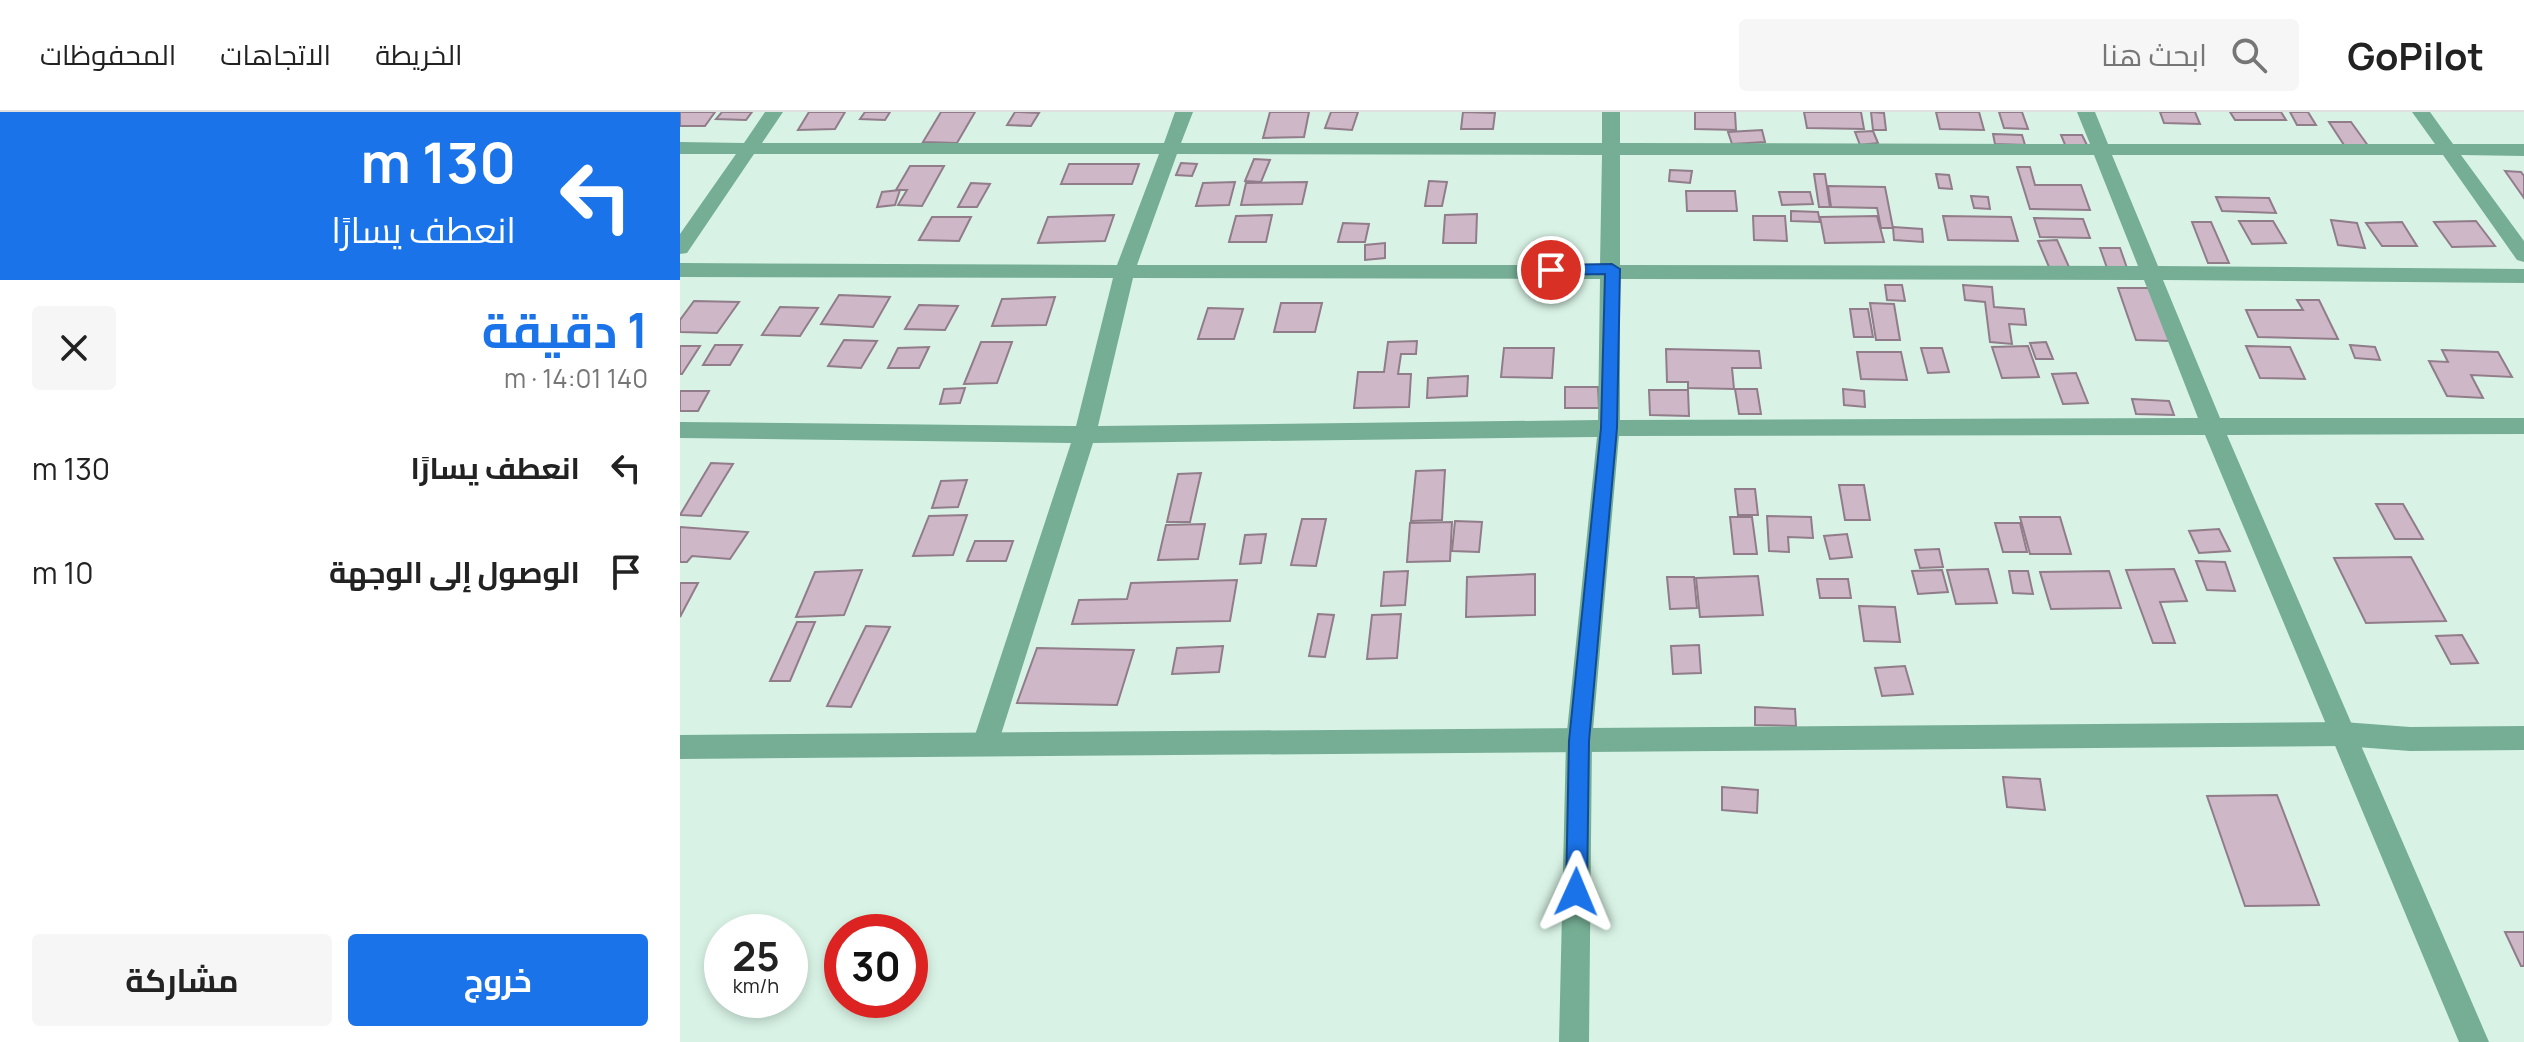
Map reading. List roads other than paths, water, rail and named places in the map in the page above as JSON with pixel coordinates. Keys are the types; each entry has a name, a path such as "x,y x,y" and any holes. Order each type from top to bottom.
{"street":[{"path":"680,248 774,112"},
{"path":"985,744 1085,435 1124,273 1184,112"},
{"path":"1574,1042 1579,741 1609,428 1611,112"},
{"path":"2086,112 2213,428 2474,1042"},
{"path":"2421,112 2524,255"},
{"path":"680,148 1169,150 1611,147 2102,152 2524,150"},
{"path":"680,270 1124,273 1612,269 2524,276"},
{"path":"680,430 1085,435 1609,428 2524,426"},
{"path":"680,747 2343,734 2410,739 2524,738"}]}
